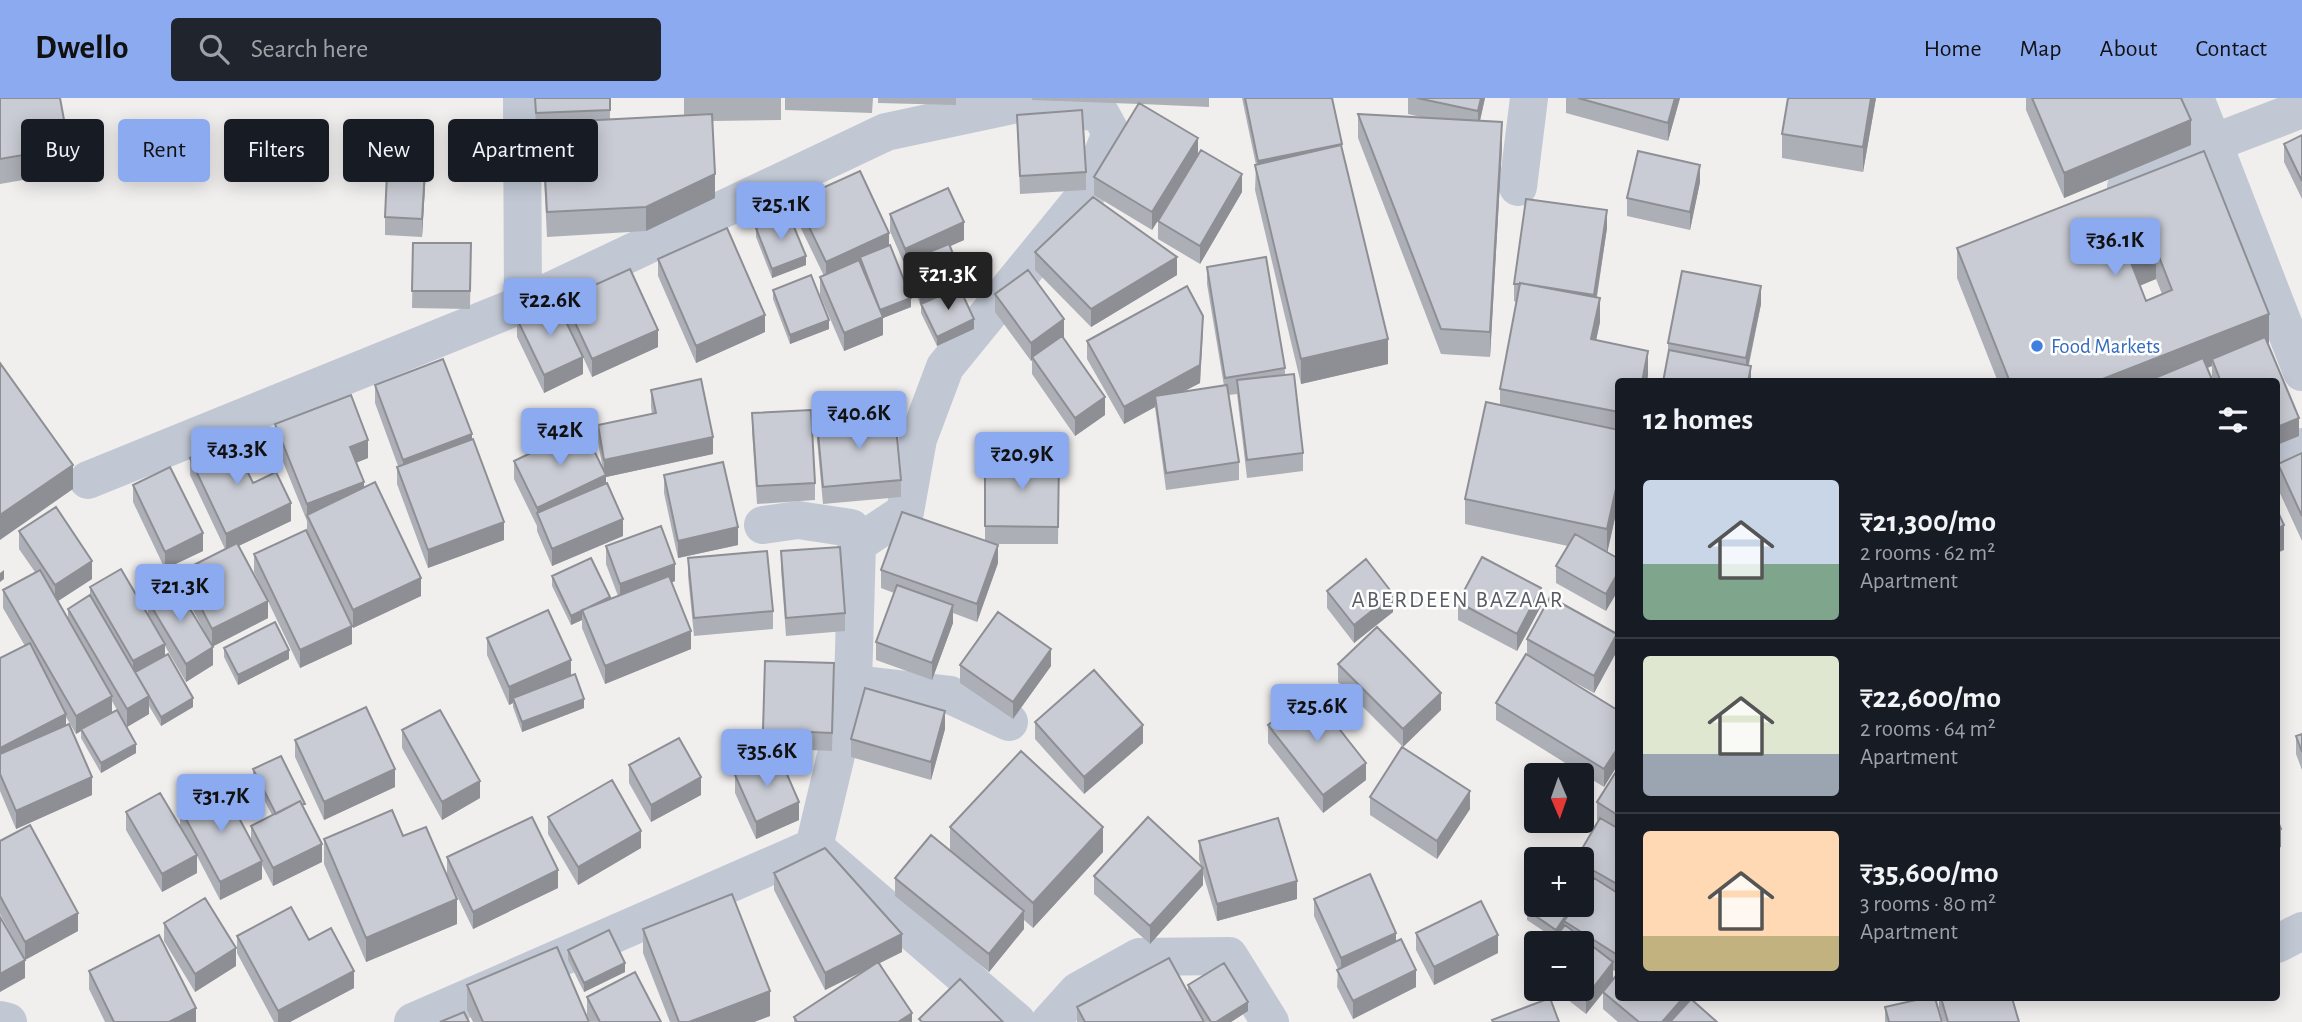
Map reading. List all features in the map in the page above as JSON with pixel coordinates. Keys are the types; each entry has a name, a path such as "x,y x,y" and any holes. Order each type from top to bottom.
{"street":[{"path":"522,98 523,304"},
{"path":"1518,187 1529,98"},
{"path":"2196,98 2302,372"},
{"path":"88,480 523,304 886,132 1022,103 1100,113 1111,133 1087,192 945,367 918,439 905,512 857,544"},
{"path":"2096,203 2213,143 2302,109"},
{"path":"2280,457 2302,447"},
{"path":"763,525 798,520 851,528 857,544 853,684 814,847"},
{"path":"853,684 950,695 1009,722"},
{"path":"413,1022 814,847"},
{"path":"814,847 1017,1022"},
{"path":"2280,942 2302,931"},
{"path":"1050,1022 1078,991 1139,957 1229,956 1270,1022"},
{"path":"0,1020 8,1022"}],"building":[{"path":"0,98 60,98 64,119 21,119 21,155 0,159"},
{"path":"535,98 610,98 610,110 536,113"},
{"path":"1245,98 1332,98 1342,144 1258,161"},
{"path":"1417,98 1481,98 1478,111"},
{"path":"1578,98 1675,98 1668,123"},
{"path":"1788,98 1871,98 1863,147 1782,134"},
{"path":"2032,98 2181,98 2191,120 2064,173"},
{"path":"1139,103 1198,138 1152,212 1094,177"},
{"path":"1082,110 1086,172 1020,176 1017,115"},
{"path":"712,114 715,174 646,207 547,212 545,182 598,182 598,120"},
{"path":"1358,114 1502,122 1490,332 1441,329"},
{"path":"2302,135 2302,181 2284,144"},
{"path":"1341,145 1388,339 1301,359 1255,165"},
{"path":"1201,150 1242,174 1200,246 1158,221"},
{"path":"1638,151 1700,165 1690,212 1627,198"},
{"path":"2204,151 2269,314 2105,378 2008,378 1957,248","holes":["2156,249 2172,290 2146,301 2130,260"]},
{"path":"860,171 889,233 826,262 796,200"},
{"path":"387,182 424,182 422,219 385,217"},
{"path":"948,188 964,222 905,249 890,214"},
{"path":"1093,197 1177,257 1091,309 1035,252"},
{"path":"1526,199 1607,210 1594,295 1514,284"},
{"path":"789,215 806,256 772,269 756,228"},
{"path":"727,228 765,315 696,346 658,259"},
{"path":"413,243 471,243 470,291 412,291"},
{"path":"949,244 963,278 920,294 907,261"},
{"path":"890,245 911,298 880,310 860,257"},
{"path":"1266,257 1285,368 1225,378 1207,267"},
{"path":"859,260 883,317 844,333 820,277"},
{"path":"630,269 658,330 592,359 564,299"},
{"path":"1028,270 1064,319 1031,343 995,294"},
{"path":"1682,271 1761,286 1746,358 1668,343"},
{"path":"811,275 829,320 790,335 773,290"},
{"path":"1520,283 1600,298 1591,339 1648,351 1643,378 1615,378 1615,411 1500,389"},
{"path":"1187,286 1203,316 1200,365 1124,407 1087,341"},
{"path":"959,287 974,319 937,337 921,304"},
{"path":"556,301 583,357 544,375 517,319"},
{"path":"1062,336 1105,397 1075,418 1032,357"},
{"path":"2265,337 2299,418 2280,426 2280,378 2219,378 2212,359"},
{"path":"1669,350 1751,366 1749,378 1664,378"},
{"path":"2203,358 2211,378 2155,378"},
{"path":"443,359 472,434 403,460 375,385"},
{"path":"0,363 73,465 0,515"},
{"path":"1294,374 1303,453 1247,460 1237,380"},
{"path":"701,379 713,437 604,460 598,425 656,413 651,390"},
{"path":"1227,385 1239,462 1166,473 1155,396"},
{"path":"351,395 368,440 350,447 364,482 307,504 275,424"},
{"path":"1486,402 1615,429 1615,493 1607,529 1465,499"},
{"path":"811,410 815,483 757,486 752,413"},
{"path":"895,416 901,480 823,487 817,422"},
{"path":"583,428 606,475 537,508 514,461"},
{"path":"231,438 253,483 276,472 291,503 226,534 190,458"},
{"path":"473,439 504,522 428,550 397,467"},
{"path":"2302,453 2302,516 2280,468 2280,463"},
{"path":"985,458 1059,459 1058,527 985,526"},
{"path":"723,462 738,527 678,541 664,475"},
{"path":"170,467 203,533 165,552 133,485"},
{"path":"375,482 421,578 353,610 307,515"},
{"path":"607,483 623,519 552,549 537,513"},
{"path":"56,507 92,561 55,585 19,531"},
{"path":"902,512 998,545 977,604 881,570"},
{"path":"661,526 675,564 620,584 606,546"},
{"path":"306,530 352,626 300,650 254,554"},
{"path":"1575,534 1615,557 1615,578 1606,594 1556,566"},
{"path":"237,543 268,601 212,629 182,571"},
{"path":"840,547 845,613 786,618 781,551"},
{"path":"767,551 773,611 694,618 688,558"},
{"path":"1482,557 1541,588 1517,634 1458,602"},
{"path":"591,558 610,597 571,616 552,576"},
{"path":"1366,559 1393,594 1354,625 1327,591"},
{"path":"121,569 165,644 133,661 90,587"},
{"path":"40,570 112,696 76,716 3,590"},
{"path":"669,576 691,631 605,666 582,610"},
{"path":"175,584 213,647 186,664 148,601"},
{"path":"897,585 953,605 932,663 876,642"},
{"path":"90,595 149,696 127,709 68,609"},
{"path":"1550,597 1615,633 1594,676 1527,639"},
{"path":"548,610 571,660 509,687 487,638"},
{"path":"998,612 1051,649 1013,702 960,665"},
{"path":"275,622 289,650 238,675 224,648"},
{"path":"1377,627 1441,693 1403,729 1338,664"},
{"path":"30,643 66,714 0,748 0,658"},
{"path":"168,654 193,698 161,717 135,672"},
{"path":"1526,654 1615,709 1615,752 1604,769 1496,703"},
{"path":"765,661 834,663 832,733 763,730"},
{"path":"1094,670 1143,725 1084,777 1035,722"},
{"path":"575,674 584,699 522,722 513,698"},
{"path":"865,688 945,711 931,762 851,739"},
{"path":"1311,693 1366,763 1323,795 1268,725"},
{"path":"366,707 395,769 324,802 295,740"},
{"path":"117,710 136,744 101,763 81,729"},
{"path":"440,710 480,781 442,802 402,730"},
{"path":"69,724 92,777 16,811 0,774 0,754"},
{"path":"2302,734 2302,752 2296,736"},
{"path":"679,738 701,777 651,805 629,765"},
{"path":"1402,747 1470,791 1437,841 1370,797"},
{"path":"1021,751 1103,827 1033,903 950,827"},
{"path":"281,756 305,804 302,805 300,801 276,814 253,769"},
{"path":"779,756 799,802 756,822 735,775"},
{"path":"1615,773 1615,813 1597,802"},
{"path":"612,780 641,831 578,867 548,817"},
{"path":"222,786 262,861 220,882 180,808"},
{"path":"160,793 197,855 162,874 126,812"},
{"path":"300,801 322,844 273,868 251,826"},
{"path":"392,810 403,836 426,827 457,899 366,938 324,839"},
{"path":"532,817 558,870 473,912 447,857"},
{"path":"1148,817 1203,868 1150,926 1094,876"},
{"path":"1278,818 1297,881 1217,904 1199,841"},
{"path":"1600,818 1615,827 1615,883 1594,871 1594,847 1583,847 1591,833 1594,833"},
{"path":"30,825 78,913 25,942 0,896 0,841"},
{"path":"931,835 1024,911 989,954 895,878"},
{"path":"825,848 902,934 825,973 774,873"},
{"path":"1370,874 1396,933 1341,958 1314,899"},
{"path":"1594,878 1615,891 1615,953 1594,940 1594,931 1580,931 1564,921 1567,917 1594,917"},
{"path":"732,894 770,991 689,1022 679,1022 643,929"},
{"path":"205,898 236,948 195,974 164,923"},
{"path":"1481,901 1498,935 1434,967 1416,933"},
{"path":"291,907 309,940 331,928 354,971 278,1011 237,936"},
{"path":"0,917 25,960 0,974"},
{"path":"1537,917 1565,917 1556,930"},
{"path":"1565,925 1573,931 1560,931"},
{"path":"609,930 625,963 584,983 568,950"},
{"path":"159,935 196,1008 169,1022 114,1022 89,971"},
{"path":"1401,939 1416,970 1353,1001 1337,970"},
{"path":"557,947 589,1022 483,1022 467,985"},
{"path":"1594,947 1613,962 1594,987"},
{"path":"1169,958 1204,1022 1085,1022 1077,1007"},
{"path":"878,962 912,1013 901,1022 797,1022 794,1017"},
{"path":"1224,963 1248,1002 1216,1022 1211,1022 1188,985"},
{"path":"635,972 661,1022 600,1022 587,997"},
{"path":"1615,977 1615,1001 1680,1001 1662,1022 1639,1022 1603,992"},
{"path":"960,979 1003,1022 922,1022 919,1019"},
{"path":"1542,1001 1551,1001 1559,1022 1493,1022 1492,1020"},
{"path":"1689,1001 1693,1001 1717,1022 1670,1022"},
{"path":"1912,1001 1936,1001 1942,1022 1889,1022 1885,1007"},
{"path":"1942,1001 2013,1001 2019,1022 1948,1022"},
{"path":"464,1012 469,1022 440,1022"}],"place":[{"name":"Food Markets","path":"2037,346"}],"district":[{"name":"ABERDEEN BAZAAR","path":"1458,599"}]}
